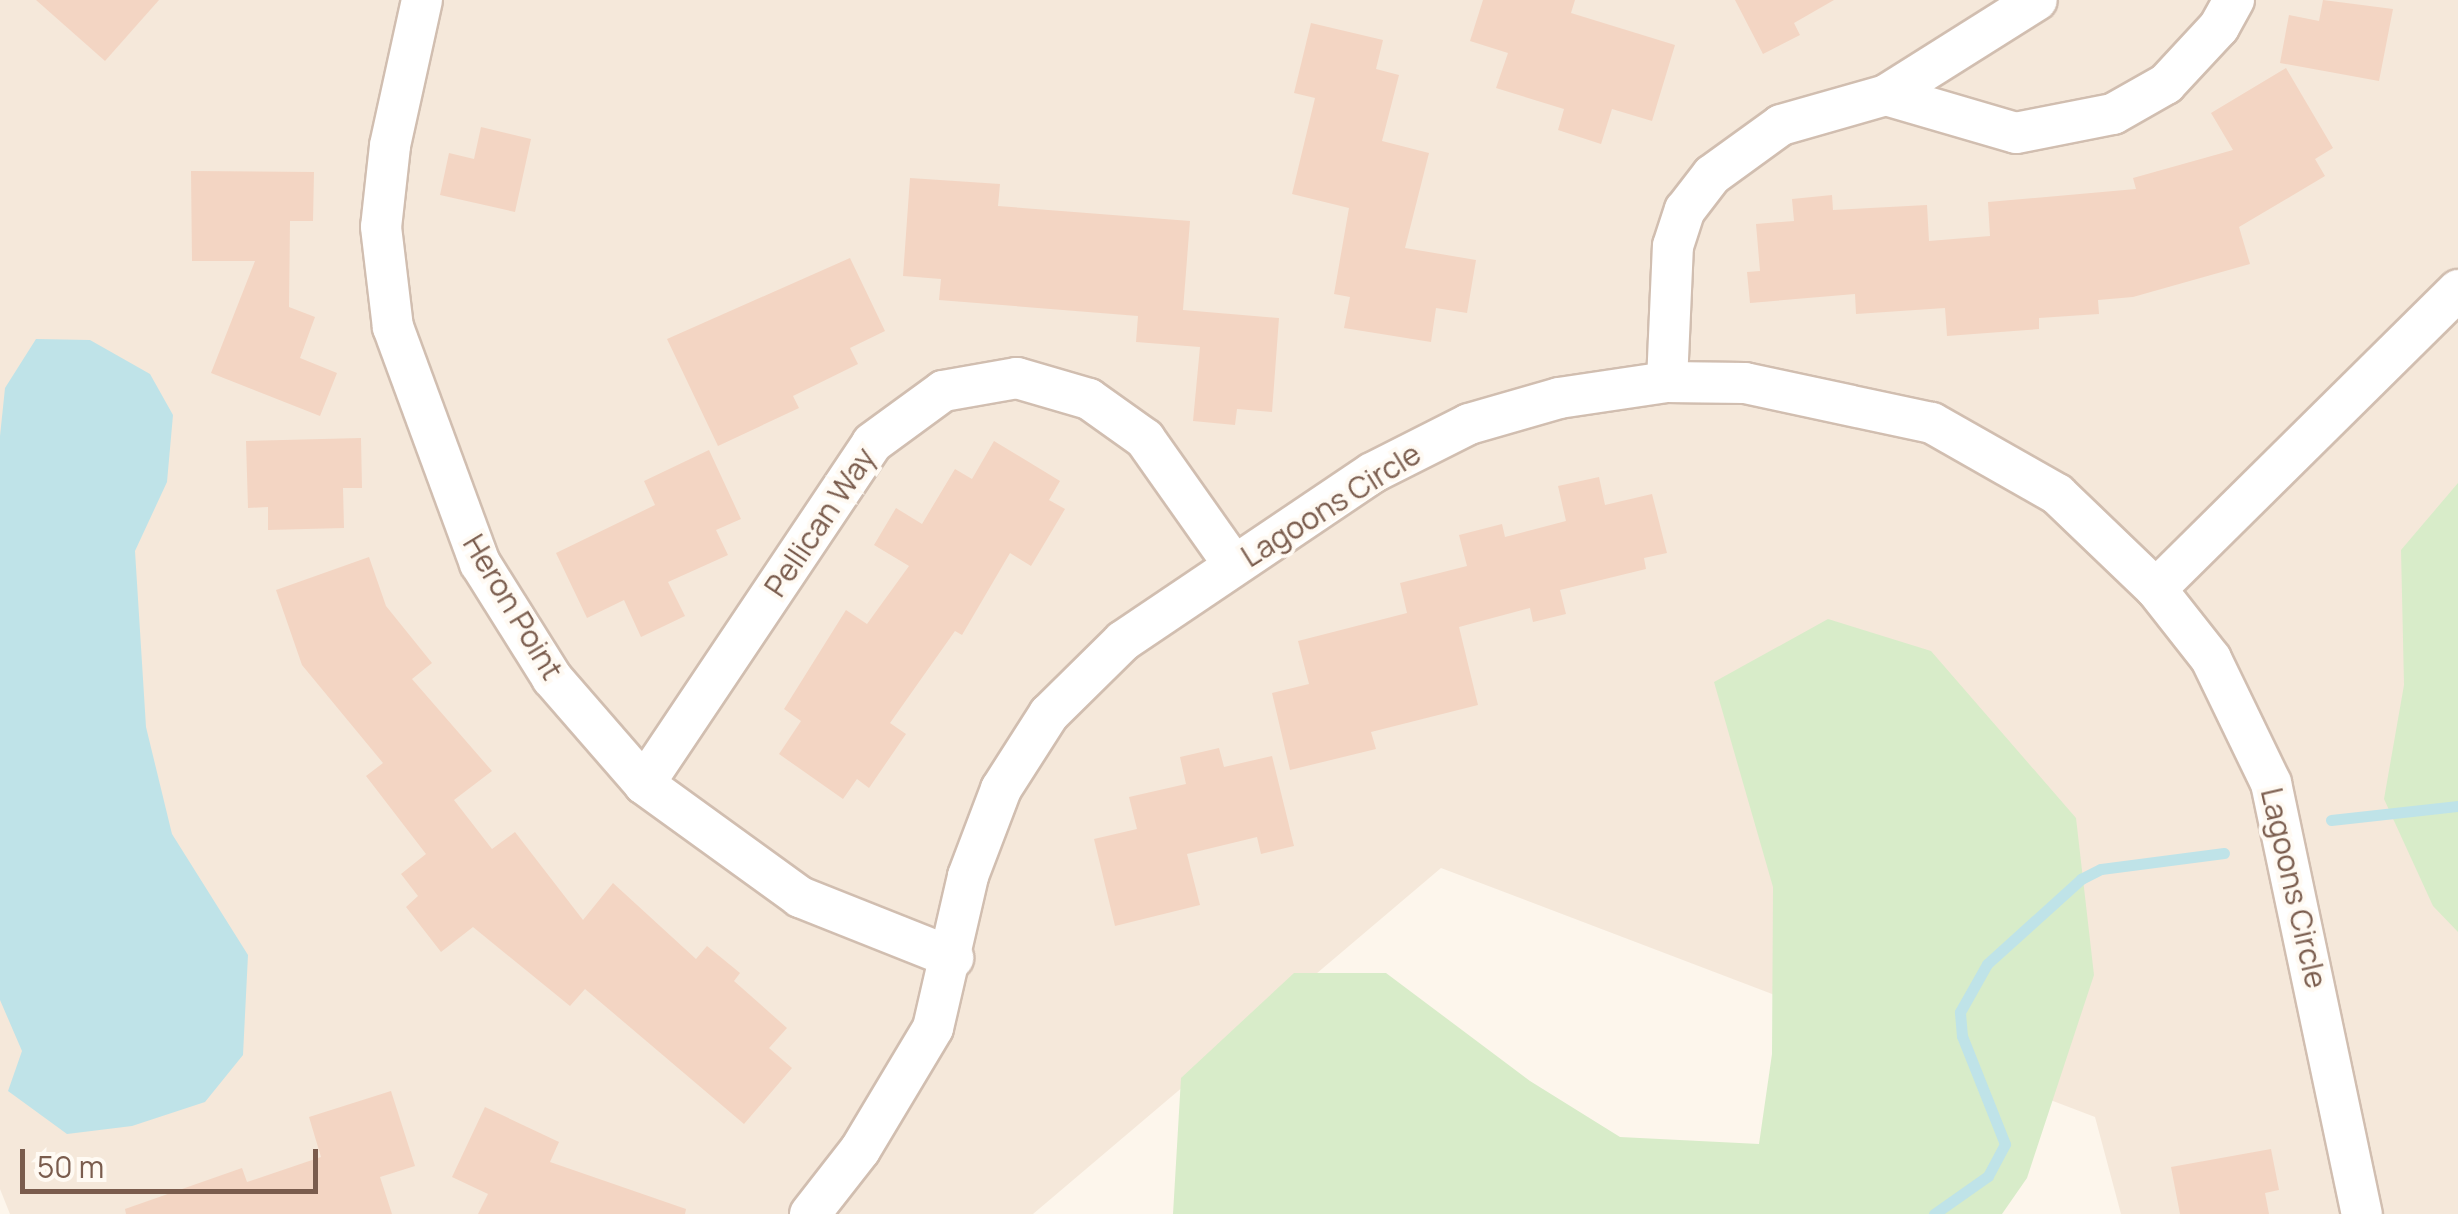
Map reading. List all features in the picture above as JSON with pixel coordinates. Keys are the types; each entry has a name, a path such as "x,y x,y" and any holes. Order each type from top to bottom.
{"street":[{"name":"Heron Point","path":"422,0 390,146 381,227 393,327 480,563 552,678 644,784 800,897 953,958"},
{"path":"1667,382 1673,246 1685,210 1712,175 1781,125 1886,95 2037,0"},
{"path":"1886,95 2016,133 2114,114 2166,84 2219,27 2234,0"},
{"path":"2156,589 2458,290"},
{"name":"Pellican Way","path":"644,784 872,442 943,391 1017,378 1089,399 1145,439 1234,565"},
{"name":"Lagoons Circle","path":"810,1214 860,1150 933,1028 953,958 968,876 1001,788 1049,714 1123,641 1372,473 1470,424 1559,398 1667,382 1745,383 1932,423 2058,494 2156,589 2210,660 2271,783 2362,1214"}],"shaded area":[{"path":"0,0 2458,0 2458,1214 2121,1214 2095,1117 1441,868 1033,1214 10,1214 0,1189"}],"green space":[{"path":"2458,483 2458,932 2433,906 2384,799 2404,685 2401,550"},
{"path":"1828,619 1931,651 2076,818 2094,975 2027,1178 2002,1214 1173,1214 1181,1078 1294,973 1386,973 1530,1081 1620,1137 1759,1144 1772,1054 1773,887 1714,682"}],"water":[{"path":"36,339 90,340 150,374 173,415 167,482 135,551 146,727 172,834 248,955 243,1055 205,1102 132,1126 67,1134 8,1091 22,1051 0,1000 0,436 5,388"}],"building":[{"path":"36,0 159,0 105,61"},
{"path":"1483,0 1575,0 1571,13 1675,45 1652,121 1612,109 1601,144 1558,130 1564,109 1496,88 1508,53 1470,41"},
{"path":"1735,0 1834,0 1794,23 1800,35 1763,54"},
{"path":"2323,0 2393,9 2379,81 2280,63 2289,15 2319,21"},
{"path":"1311,23 1383,40 1376,69 1399,75 1382,141 1429,153 1405,248 1476,260 1467,313 1436,308 1431,342 1344,328 1350,297 1334,294 1349,208 1292,194 1315,98 1294,93"},
{"path":"2286,68 2333,148 2315,159 2325,176 2239,227 2250,264 2133,297 2098,300 2099,314 2039,318 2039,329 1947,336 1945,308 1856,314 1855,294 1750,303 1747,272 1760,271 1756,224 1794,221 1792,199 1832,195 1833,210 1927,205 1929,241 1990,236 1988,202 2136,189 2133,178 2233,150 2211,113"},
{"path":"481,127 531,139 515,212 440,195 449,153 474,159"},
{"path":"191,171 314,172 313,221 290,221 289,307 315,317 300,358 337,373 320,416 211,373 255,261 192,261"},
{"path":"910,178 1000,184 998,206 1190,221 1183,310 1279,318 1272,412 1237,409 1235,425 1193,421 1200,347 1136,342 1138,316 939,300 941,279 903,276"},
{"path":"850,258 885,331 850,348 858,364 793,396 799,408 718,446 667,339"},
{"path":"361,438 362,488 343,488 344,528 268,530 268,507 248,508 246,441"},
{"path":"994,441 1060,481 1049,500 1065,509 1031,566 1010,553 962,635 955,631 890,723 906,734 869,788 857,779 843,799 779,754 801,721 784,709 846,610 867,624 909,566 874,545 896,508 922,524 955,469 972,479"},
{"path":"709,450 741,519 716,530 728,555 668,582 685,616 641,637 624,600 587,618 556,553 655,505 644,481"},
{"path":"1599,477 1605,505 1652,494 1667,553 1644,558 1646,569 1560,590 1566,614 1533,622 1530,608 1459,627 1478,705 1371,732 1376,749 1290,770 1272,693 1309,684 1298,641 1407,613 1400,583 1467,566 1459,535 1502,524 1505,537 1566,521 1558,486"},
{"path":"369,557 386,606 432,663 412,679 492,771 454,800 492,849 515,832 583,920 613,883 696,959 707,946 740,973 734,981 787,1028 769,1048 792,1068 744,1124 585,989 570,1006 473,927 441,952 406,907 418,896 401,874 426,854 366,776 383,763 302,665 276,590"},
{"path":"1219,748 1224,767 1272,756 1294,846 1261,854 1257,837 1187,854 1200,905 1115,926 1094,839 1137,829 1129,797 1186,784 1180,757"},
{"path":"391,1091 415,1166 380,1177 392,1214 126,1214 125,1209 242,1168 247,1182 321,1157 309,1117"},
{"path":"485,1107 559,1142 550,1162 686,1209 685,1214 478,1214 488,1194 452,1177"},
{"path":"2271,1149 2279,1190 2265,1193 2269,1214 2180,1214 2171,1167"}],"waterway":[{"path":"2331,820 2458,806"},
{"path":"1934,1214 1988,1176 2005,1144 1962,1036 1960,1012 1987,964 2081,879 2101,869 2224,853"}]}
